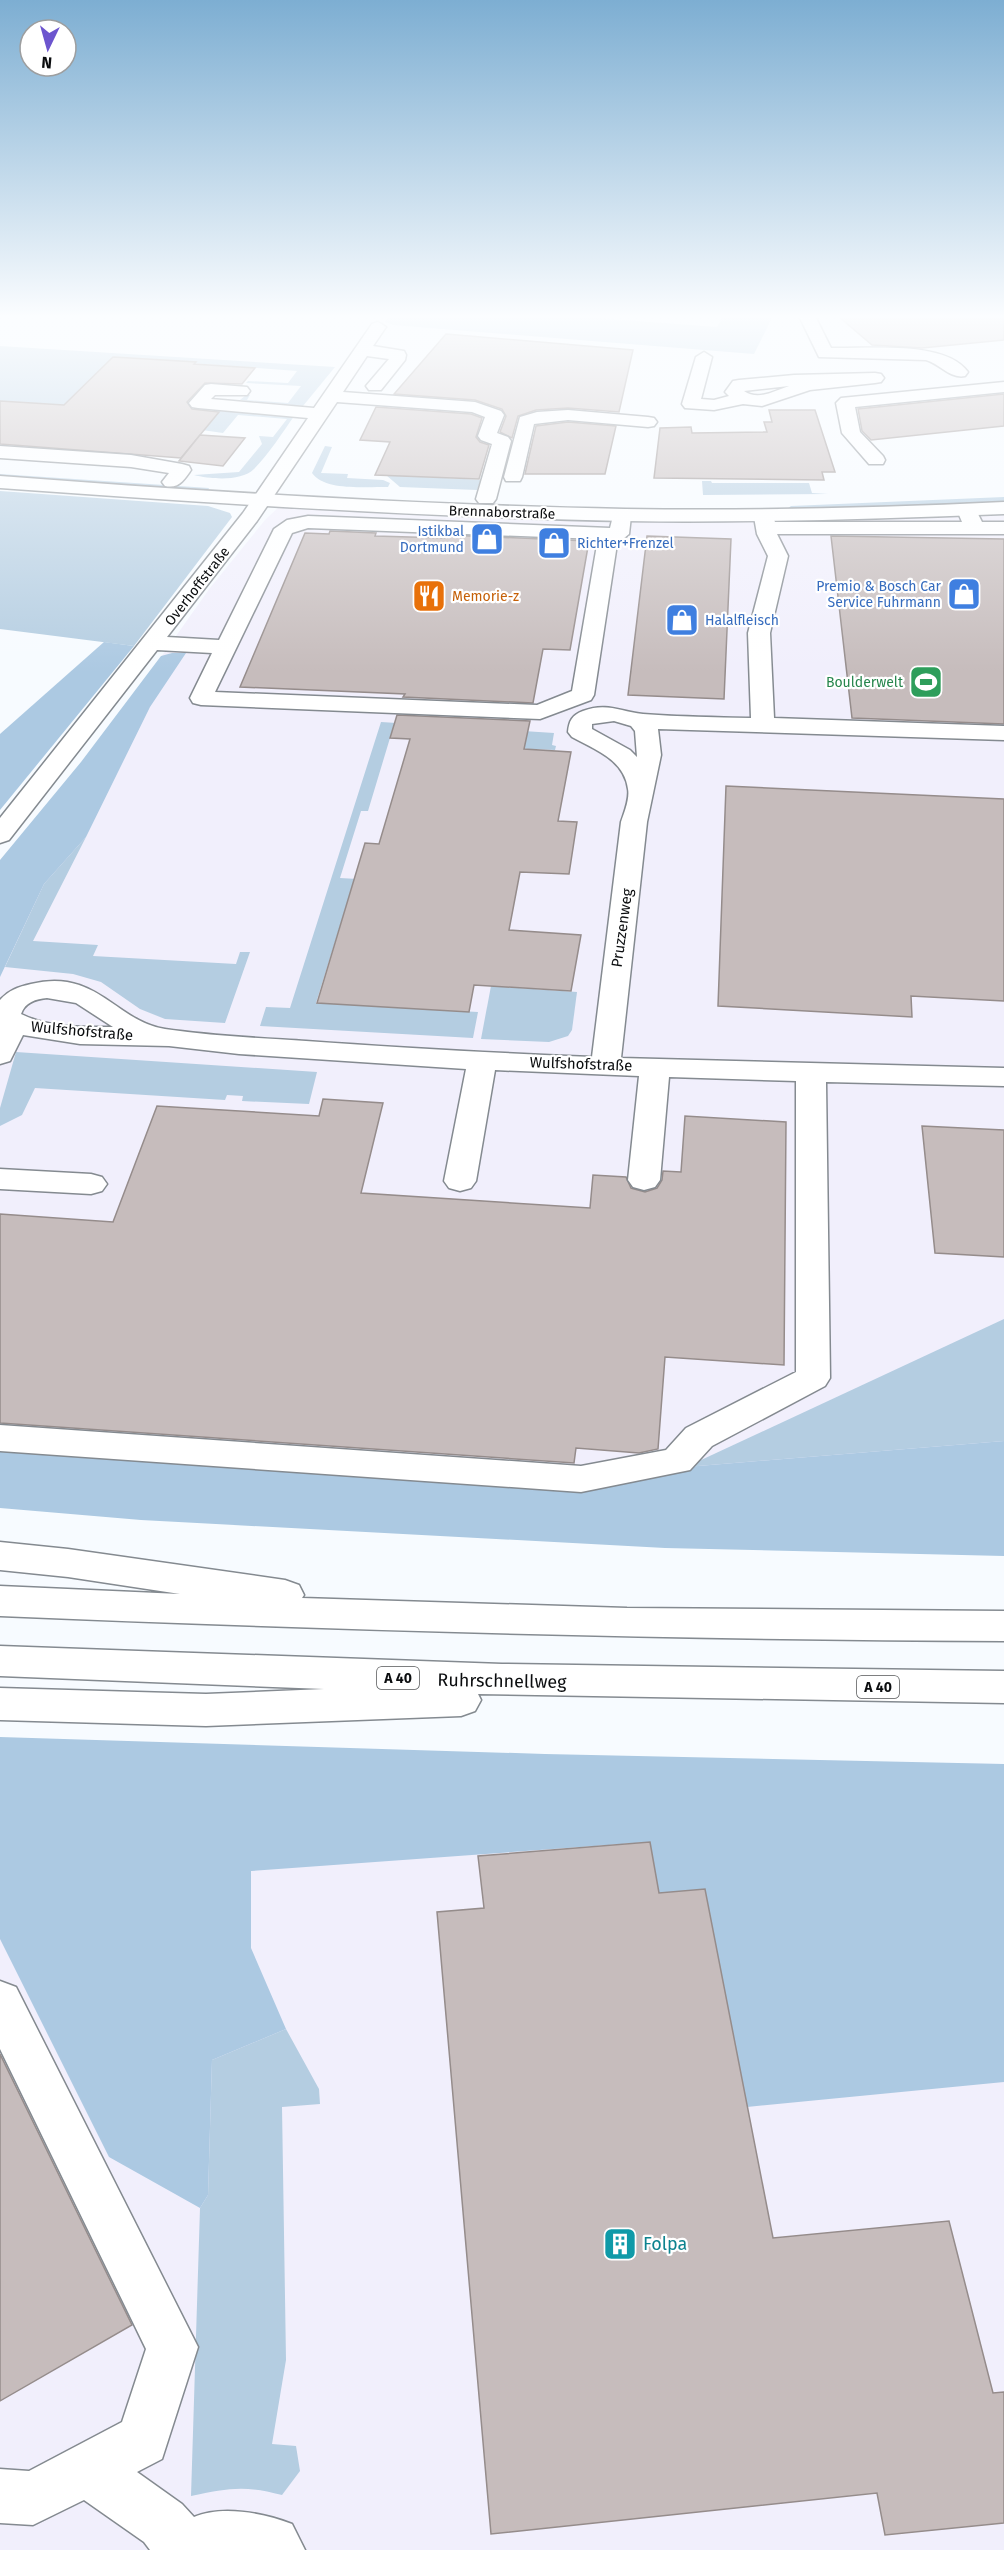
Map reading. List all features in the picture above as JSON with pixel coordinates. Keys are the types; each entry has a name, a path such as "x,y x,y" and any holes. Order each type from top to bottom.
{"main road":[{"name":"Overhoffstraße","path":"0,835 152,643 265,494 306,435"},
{"path":"486,499 502,441 487,435"},
{"path":"507,500 523,435"},
{"path":"853,435 876,460"},
{"path":"0,452 131,461 182,470 172,482"},
{"name":"Brennaborstraße","path":"0,471 172,482 361,507 622,518 768,516 1004,494"},
{"name":"Brennaborstraße","path":"0,482 265,494 507,500 622,518"},
{"path":"971,519 1004,508"},
{"path":"764,725 759,633 778,556 766,534 768,516 971,519 1004,528"},
{"path":"583,695 540,712 201,698 284,528 308,522 622,518"},
{"path":"583,695 607,541 622,518"},
{"path":"152,643 227,647"},
{"path":"583,695 604,714"},
{"path":"641,791 634,770 622,756 580,732 580,721 604,714 627,716 639,721 1004,733"},
{"name":"Pruzzenweg","path":"606,1065 634,822 646,774 650,743 647,729 639,721"},
{"name":"Wulfshofstraße","path":"159,1037 126,1023 81,995 60,990 31,992 17,998 6,1010 6,1018 14,1023 54,1032 159,1037 239,1045 606,1065 811,1073 1004,1077"},
{"path":"0,1055 14,1023"},
{"path":"460,1181 482,1059"},
{"path":"644,1180 655,1067"},
{"path":"0,1438 581,1479 677,1461 699,1437 813,1377 811,1073"},
{"path":"0,1179 91,1184"},
{"path":"0,1556 68,1563 391,1610 492,1619"},
{"path":"0,1600 619,1623 1004,1626"},
{"name":"Ruhrschnellweg","path":"0,1661 441,1679 795,1686 1004,1687"},
{"path":"0,1704 206,1710 795,1686"},
{"path":"0,2001 172,2346 142,2440 88,2471 33,2498 0,2496"},
{"path":"88,2471 163,2523 186,2550"},
{"path":"193,2550 209,2538 272,2544 277,2550"}],"shaded area":[{"path":"281,435 254,469 248,473 234,478 208,478 194,475 239,472 262,444 259,436"},
{"path":"325,446 332,447 321,473 348,474 347,478 383,480 390,483 388,487 337,486 318,479 312,473"},
{"path":"0,474 209,488 208,490 0,476"},
{"path":"386,475 487,481 480,482 477,490 400,487"},
{"path":"702,481 712,483 809,483 812,493 828,494 703,495"},
{"path":"0,491 208,506 230,513 232,517 134,646 0,629"},
{"path":"1004,497 1004,504 787,511 791,506"},
{"path":"283,503 359,509 1004,511 1004,1469 564,1495 0,1458 0,926 47,818 210,588 265,520"},
{"path":"104,642 134,646 0,810 0,734"},
{"path":"186,653 150,707 86,837 44,884 0,977 0,860 81,762 161,656"},
{"path":"381,722 554,733 552,745 556,746 555,750 444,745 448,733 390,738 368,811 361,811 340,878 444,884 449,895 351,890 316,1003 478,1012 473,1038 260,1026 266,1007 290,1008"},
{"path":"86,837 33,941 98,945 93,956 236,964 240,952 250,952 225,1023 165,1019 140,1009 101,982 73,974 5,967 44,884"},
{"path":"491,986 577,992 572,1030 568,1036 549,1042 481,1039"},
{"path":"16,1052 317,1072 309,1104 242,1101 243,1096 227,1095 225,1100 35,1088 22,1115 0,1126 0,1108"},
{"path":"1004,1319 1004,1441 686,1467"},
{"path":"1004,1441 1004,1556 665,1548 141,1520 0,1508 0,1450 557,1485 686,1467"},
{"path":"0,1737 545,1754 1004,1764 1004,2082 747,2107 659,1893 650,1842 251,1871 251,1948 286,2029 212,2060 208,2195 200,2208 109,2157 0,1939"},
{"path":"0,1751 1004,1764 1004,2550 0,2550"},
{"path":"286,2029 319,2089 320,2104 282,2107 286,2360 272,2444 296,2446 300,2471 282,2495 236,2489 191,2496 200,2208 208,2195 212,2060"}],"building":[{"path":"0,435 200,435 181,458 0,444"},
{"path":"200,435 245,438 223,466 179,461"},
{"path":"362,435 477,435 480,442 489,445 479,479 375,475 390,442 360,440"},
{"path":"534,435 614,435 605,474 525,474"},
{"path":"659,435 823,435 835,472 822,472 824,480 654,478"},
{"path":"866,435 918,435 871,440"},
{"path":"330,531 376,533 375,536 445,538 446,535 589,541 570,650 543,649 533,703 403,697 405,694 240,687 305,533 329,534"},
{"path":"647,536 731,539 724,699 628,695"},
{"path":"831,536 1004,539 1004,724 852,718"},
{"path":"397,715 530,721 524,749 571,752 558,821 577,822 569,874 520,872 509,930 581,935 571,991 474,985 469,1012 317,1003 365,843 379,844 410,739 390,738"},
{"path":"726,786 1004,799 1004,1001 911,996 912,1017 718,1006"},
{"path":"323,1099 383,1103 361,1193 590,1208 593,1175 626,1177 631,1188 645,1192 657,1188 662,1180 663,1171 681,1172 685,1116 786,1122 784,1365 665,1357 658,1449 639,1453 576,1448 574,1463 0,1423 0,1214 113,1222 157,1106 319,1116"},
{"path":"922,1126 1004,1130 1004,1257 935,1253"},
{"name":"Folpa","path":"650,1842 659,1893 705,1889 773,2238 949,2221 993,2393 1004,2392 1004,2523 885,2535 877,2493 491,2534 437,1912 484,1908 478,1856"},
{"path":"0,2054 132,2325 0,2401"}],"place":[{"name":"Istikbal Dortmund","path":"487,539"},
{"name":"Richter+Frenzel","path":"554,543"},
{"name":"Premio & Bosch Car Service Fuhrmann","path":"964,594"},
{"name":"Memorie-z","path":"429,596"},
{"name":"Halalfleisch","path":"682,620"},
{"name":"Boulderwelt","path":"926,682"},
{"name":"Folpa","path":"620,2244"}]}
